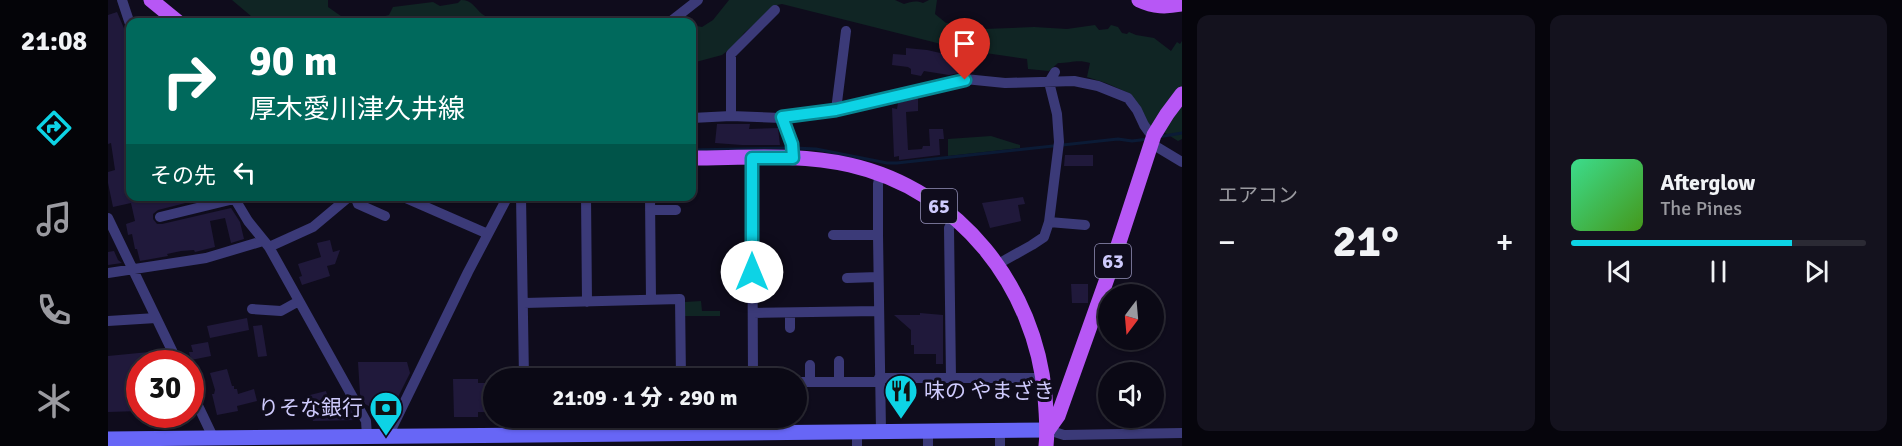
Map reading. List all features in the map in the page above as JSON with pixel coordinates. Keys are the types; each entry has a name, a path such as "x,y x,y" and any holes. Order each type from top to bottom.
{"main road":[{"path":"150,0 173,18"},
{"path":"1139,0 1160,6 1182,4"},
{"name":"63","path":"1046,446 1048,430 1058,416 1109,273 1153,139 1182,94"},
{"name":"65","path":"696,158 752,158 792,152 853,165 880,174 922,194 954,218 970,232 998,264 1024,310 1035,339 1043,378 1048,430"}],"street":[{"path":"122,0 128,18"},
{"path":"675,18 698,0"},
{"path":"731,116 731,54 776,10"},
{"path":"836,110 846,31"},
{"path":"998,264 1044,237 1049,222 1058,145 1058,114 1049,82 1055,72"},
{"path":"696,118 782,117 836,110 965,80 1005,83 1074,81 1098,86 1128,98 1153,139 1182,162"},
{"path":"782,117 792,152"},
{"path":"752,158 753,368"},
{"path":"880,174 878,184 878,311 881,431"},
{"path":"160,217 173,218 225,201"},
{"path":"236,201 266,244 366,421 356,439"},
{"path":"108,273 206,258 266,244 313,227 344,201"},
{"path":"357,201 358,204 384,216"},
{"path":"412,201 488,234"},
{"path":"388,436 505,201"},
{"path":"521,201 524,368"},
{"path":"586,201 587,302"},
{"path":"650,201 651,300"},
{"path":"650,210 676,210"},
{"path":"108,218 172,350"},
{"path":"951,378 949,228 954,218"},
{"path":"1049,222 1072,228 1085,225"},
{"path":"833,235 878,235"},
{"path":"848,278 878,277"},
{"path":"524,303 680,299 681,368"},
{"path":"252,309 281,311 299,301"},
{"path":"753,313 878,311"},
{"path":"790,313 790,328"},
{"path":"108,321 156,318"},
{"path":"839,361 840,382"},
{"path":"810,365 810,382 1043,378"},
{"path":"204,417 217,443"},
{"path":"682,428 682,433"},
{"path":"1000,430 1000,446"},
{"path":"108,439 217,443 388,436 522,440 752,432 857,439 881,431 928,438 1000,430 1048,430 1064,435 1182,433"},
{"path":"1134,434 1135,446"}],"green space":[{"path":"232,0 328,0 328,7 344,18 253,18"},
{"path":"461,0 471,3 489,18 378,18 389,15 393,7 433,2 440,6 458,3"},
{"path":"729,0 895,0 904,4 937,0 935,14 946,23 967,24 984,29 1034,27 1067,29 1095,25 1099,30 1108,29 1111,25 1118,27 1122,33 1129,32 1154,38 1171,51 1177,42 1180,44 1182,41 1182,139 1178,141 1154,126 1151,128 1131,94 1087,77 1090,63 1078,61 1058,63 1049,71 1028,69 1027,59 965,50 782,4 777,5 744,33 735,45 722,55 696,62 696,26 702,27 713,20"},
{"path":"991,136 1020,145 1020,148 948,156 948,139"},
{"path":"701,301 702,311 720,311 720,316 683,316 685,302"}],"building":[{"path":"117,12 126,33 126,201 193,201 158,210 153,214 153,219 157,224 231,208 240,222 244,239 231,243 225,218 210,221 215,247 195,252 194,250 181,251 140,261 132,234 128,235 126,224 135,221 131,203 113,207 108,183 108,172 115,170 111,143 108,144 108,15"},
{"path":"906,48 927,50 976,61 974,72 949,75 924,71 921,76 911,74 911,69 908,67 892,65 893,54 906,55"},
{"path":"918,98 918,111 906,112 908,150 930,146 929,129 943,129 944,139 939,139 940,155 899,160 899,156 894,157 892,108 897,109 898,103"},
{"path":"717,124 750,124 749,129 778,128 780,145 715,143"},
{"path":"1065,155 1093,155 1093,166 1064,166"},
{"path":"1023,197 1025,204 1018,205 1021,221 990,228 982,203"},
{"path":"330,240 333,252 340,250 335,264 327,266 330,276 302,285 298,264 321,257 317,243"},
{"path":"114,251 122,263 108,265 108,252"},
{"path":"1071,284 1088,284 1088,303 1072,303"},
{"path":"920,313 943,315 943,364 936,364 936,354 914,354 914,345 911,345 911,330 894,315 920,315"},
{"path":"247,318 249,330 210,338 207,326"},
{"path":"262,325 267,356 258,357 253,326"},
{"path":"208,342 211,356 204,357 204,350 192,350 191,345"},
{"path":"126,354 126,411 108,412 108,356"},
{"path":"358,362 407,362 410,373 392,409 379,411 365,404 360,394"},
{"path":"227,369 232,386 237,389 238,394 254,389 257,401 237,406 238,411 217,415 212,394 215,390 210,373"},
{"path":"453,379 478,379 478,383 483,383 483,412 478,412 478,417 454,417"},
{"path":"326,391 328,398 341,399 342,406 349,406 357,420 313,421 306,396"}],"waterway":[{"path":"1158,137 1182,133"},
{"path":"795,148 816,149 897,163 1118,139 1132,141 1149,139"},
{"path":"696,150 789,148"}],"place":[{"name":"味の やまざき","path":"901,420"},
{"name":"りそな銀行","path":"386,437"}],"route":[{"path":"752,272 752,158 793,158 792,144 782,117 836,110 965,80"}]}
